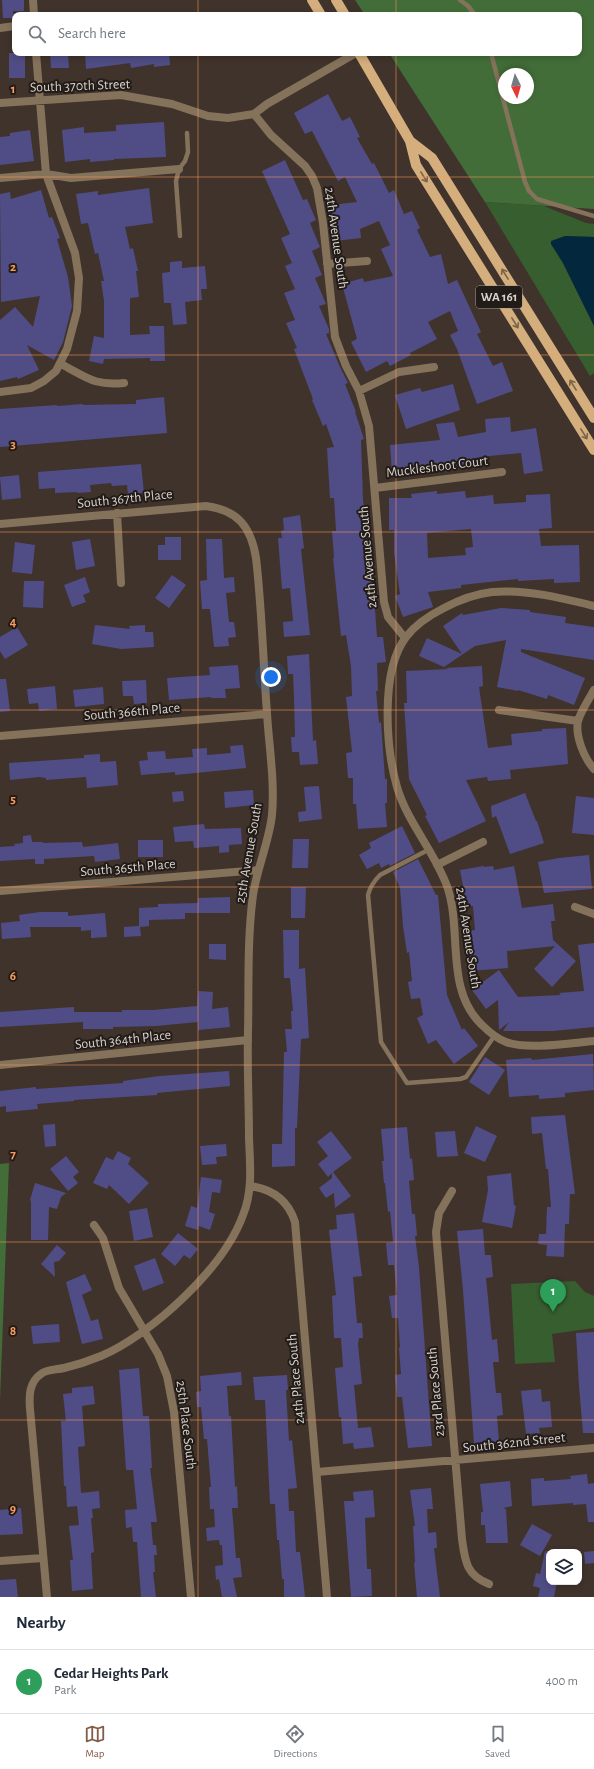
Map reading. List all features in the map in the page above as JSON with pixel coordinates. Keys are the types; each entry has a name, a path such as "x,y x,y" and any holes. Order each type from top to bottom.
{"main road":[{"path":"312,0 319,12"},
{"path":"336,0 343,12"},
{"name":"WA 161","path":"360,56 410,141 416,165 594,450"},
{"name":"WA 161","path":"410,141 432,158 594,418"}],"street":[{"path":"33,0 34,12"},
{"path":"0,28 12,26"},
{"path":"0,392 25,389 35,386 50,376 61,364 71,337 77,311 78,270 72,242 46,174 36,56"},
{"name":"South 370th Street","path":"0,103 122,95 172,104 214,117 237,117 254,114 267,104 353,56"},
{"name":"24th Avenue South","path":"254,114 264,127 304,166 312,176 317,188 321,208 337,342 346,366 359,391 369,426 384,602 388,616 405,638 393,667 388,688 391,750 394,772 400,795 408,814 437,865 450,896 457,968 463,994 477,1020 498,1037"},
{"path":"0,178 46,174 71,178 179,169"},
{"path":"327,264 367,261"},
{"path":"61,364 95,382 109,384 124,383"},
{"path":"359,391 399,372 434,367"},
{"name":"Muckleshoot Court","path":"375,488 502,472"},
{"name":"South 367th Place","path":"0,524 206,506 217,507 229,512 246,527"},
{"path":"117,513 121,583"},
{"name":"25th Avenue South","path":"43,1558 33,1458 30,1396 32,1384 37,1376 46,1371 83,1363 102,1356 128,1342 169,1310 190,1291 230,1244 244,1214 250,1186 248,1040 250,928 258,870 269,834 272,816 273,792 256,558 252,540 246,527"},
{"path":"405,638 426,618 469,596 483,593 502,592 530,594 594,606"},
{"path":"594,690 578,721 578,732 583,750 594,769"},
{"path":"499,710 578,721"},
{"name":"South 366th Place","path":"0,736 267,714"},
{"path":"437,865 483,842"},
{"name":"South 365th Place","path":"0,891 258,870"},
{"path":"575,907 594,914"},
{"path":"498,1037 510,1044 523,1045 594,1041"},
{"name":"South 364th Place","path":"0,1065 248,1040"},
{"name":"24th Place South","path":"250,1186 261,1187 276,1194 287,1205 295,1222 328,1597"},
{"name":"23rd Place South","path":"452,1191 439,1213 436,1232 462,1539 467,1566 475,1577 489,1584"},
{"name":"25th Place South","path":"94,1225 103,1238 119,1288 162,1363 171,1391 191,1597"},
{"name":"South 362nd Street","path":"317,1472 456,1462 594,1448"},
{"path":"0,1561 43,1558 47,1597"}],"lane":[{"path":"460,0 473,12"},
{"path":"492,56 528,191 537,199 594,216"},
{"path":"180,236 176,181 179,169 185,161 188,152 187,133"},
{"path":"428,850 380,875 373,882 368,895 381,1042 407,1083 466,1077 498,1037"}],"green space":[{"path":"355,0 594,0 594,209 485,202 391,56 582,56 582,12 363,12"},
{"path":"485,202 544,206 586,223 594,224 594,237 565,236 551,244 563,263 594,326 594,373 590,376"},
{"path":"9,1163 0,1400 0,1164"},
{"path":"575,1281 585,1292 594,1296 594,1328 552,1334 555,1362 515,1364 511,1284"}],"water":[{"path":"565,236 594,237 594,326 563,263 551,244 551,241"}],"building":[{"path":"2,0 24,0 24,11 13,11 12,18 3,18"},
{"path":"9,53 12,53 12,56 25,56 25,78 9,78"},
{"path":"50,56 68,56 69,68 51,68"},
{"path":"85,56 169,56 170,65 154,67 154,64 131,68 130,63 86,69"},
{"path":"328,94 342,121 350,117 360,137 357,138 372,164 374,163 389,193 394,190 404,214 412,211 420,228 417,230 430,257 441,254 448,284 457,280 481,332 477,334 493,366 502,362 513,391 477,404 457,349 450,335 458,331 450,311 428,322 437,339 410,353 411,355 390,366 387,361 366,372 351,342 357,339 342,284 363,278 364,282 393,276 381,249 390,245 379,221 360,229 361,238 335,241 331,205 357,202 345,177 338,181 312,131 305,134 294,113"},
{"path":"164,122 166,157 114,159 90,162 90,159 65,162 62,130 84,127 84,133 116,131 116,125"},
{"path":"30,130 34,161 0,165 0,137 10,136 10,133"},
{"path":"285,160 303,200 307,199 316,220 310,223 320,247 312,251 322,275 315,278 326,304 319,306 329,329 329,333 326,334 348,383 345,384 356,412 364,439 361,440 363,500 371,555 377,637 383,637 386,662 377,663 378,691 376,691 379,723 381,722 385,779 387,779 387,803 385,803 387,827 358,829 356,804 353,804 353,778 348,778 346,753 352,752 346,697 352,696 351,666 346,635 341,636 333,558 332,531 336,531 334,498 330,498 327,448 334,447 326,424 323,426 312,400 313,399 294,349 297,348 286,323 295,320 284,293 295,289 285,266 292,263 281,238 290,234 262,171"},
{"path":"149,188 153,223 125,227 130,249 133,248 138,271 136,271 139,297 130,298 130,335 150,334 149,326 164,326 165,361 150,361 150,358 104,359 103,364 89,361 94,336 104,338 104,301 101,281 104,281 98,253 95,254 88,223 81,224 76,194 98,191 98,195"},
{"path":"41,190 49,218 52,217 60,238 57,239 68,277 72,306 63,342 54,360 27,345 39,370 18,379 17,377 0,381 0,320 15,307 33,327 40,296 1,302 0,194 10,192 11,199"},
{"path":"182,261 182,268 205,266 207,289 201,289 202,300 185,302 187,324 173,325 171,303 164,303 162,273 170,272 170,262"},
{"path":"453,384 460,410 406,429 395,395 420,388 422,392"},
{"path":"164,397 167,433 0,447 0,409 83,404 136,404 136,400"},
{"path":"510,417 511,432 536,428 543,471 524,474 521,453 479,457 480,464 448,471 424,473 423,469 392,472 390,445 440,440 436,424 454,422 458,437 486,432 485,419"},
{"path":"141,464 144,493 128,494 127,485 112,486 111,483 90,485 91,492 55,493 55,488 39,489 38,472"},
{"path":"19,475 21,498 2,500 0,477"},
{"path":"437,491 437,494 465,491 466,498 493,495 494,504 526,502 526,495 550,494 552,528 539,529 541,546 579,545 580,582 554,583 554,579 518,581 518,579 461,585 461,588 428,592 433,607 403,617 395,596 400,594 394,553 394,530 389,530 389,498 412,498 411,494","holes":["471,529 473,547 465,548 466,555 428,558 427,533"]},
{"path":"300,515 304,548 301,549 310,635 284,637 283,622 293,621 290,588 282,589 278,538 282,538 281,531 284,530 283,518"},
{"path":"165,537 181,537 181,560 158,560 158,545 165,545"},
{"path":"90,539 95,566 76,570 72,542"},
{"path":"206,539 222,539 224,578 234,577 235,592 226,593 229,622 234,622 236,637 228,638 229,646 214,647 210,609 202,609 200,581 207,580"},
{"path":"15,542 35,545 32,574 12,572"},
{"path":"172,575 186,585 169,608 155,598"},
{"path":"85,577 90,592 83,595 86,602 72,607 64,585"},
{"path":"24,581 44,581 43,608 23,607"},
{"path":"501,608 530,610 530,612 566,617 565,623 594,627 594,660 521,649 521,652 585,678 574,705 548,695 547,699 518,690 497,687 506,640 475,646 444,667 419,656 427,638 462,654 443,626 462,613 463,615"},
{"path":"95,625 130,629 129,626 145,625 145,632 153,632 154,647 121,649 92,644"},
{"path":"17,627 28,645 5,659 0,651 0,637"},
{"path":"309,654 313,741 316,740 318,764 300,765 299,752 292,752 291,737 295,737 293,674 288,674 287,656"},
{"path":"238,665 240,688 225,689 226,698 211,697 169,700 167,678 210,675 209,667"},
{"path":"482,666 483,686 479,687 488,748 512,745 511,734 542,731 542,729 566,728 568,764 510,770 511,779 488,781 487,777 466,780 486,821 439,843 425,816 427,815 409,779 404,703 407,703 406,671"},
{"path":"0,679 6,679 10,711 0,712"},
{"path":"146,680 147,703 134,704 133,696 123,696 122,681"},
{"path":"55,686 57,709 39,711 38,703 29,704 27,689"},
{"path":"103,687 104,704 75,707 73,690"},
{"path":"243,745 246,768 175,775 175,772 141,775 139,761 148,760 147,752 165,751 166,759 193,757 192,749 207,748 207,755 231,753 230,746"},
{"path":"100,754 100,762 116,761 118,785 87,788 86,777 46,780 46,778 39,777 10,780 9,763 84,758 84,755"},
{"path":"319,786 322,819 299,822 298,812 306,811 304,787"},
{"path":"253,790 254,805 225,808 224,792"},
{"path":"183,791 184,801 173,802 172,792"},
{"path":"525,793 537,821 544,843 510,854 496,816 492,818 491,806"},
{"path":"576,796 594,798 594,835 572,833"},
{"path":"204,824 205,829 241,828 242,844 229,845 229,852 219,853 219,846 194,848 193,841 175,842 173,827"},
{"path":"402,826 415,853 390,866 389,864 381,868 379,863 367,869 359,855 371,848 369,843"},
{"path":"31,835 32,842 82,842 83,847 118,843 120,859 95,862 94,856 44,859 44,864 35,864 35,859 0,861 0,847 15,846 14,844 23,843 23,836"},
{"path":"293,839 309,839 308,868 292,868"},
{"path":"138,840 163,840 163,857 138,857"},
{"path":"589,855 592,889 544,893 538,862"},
{"path":"418,859 436,895 438,895 447,995 462,1030 464,1028 478,1046 454,1064 436,1040 428,1044 417,1018 423,1015 420,998 411,999 408,982 412,981 409,952 407,953 403,926 400,888 393,872"},
{"path":"493,866 494,870 514,866 522,908 553,904 555,921 551,921 553,940 576,961 552,987 534,969 555,946 507,951 508,968 470,971 466,931 475,930 473,906 467,907 460,870"},
{"path":"291,887 306,887 305,918 291,918"},
{"path":"230,897 230,913 185,913 185,919 149,920 149,926 140,927 141,936 124,937 124,927 139,926 139,908 158,907 158,904 198,903 198,898"},
{"path":"40,912 68,912 68,916 105,913 107,937 91,938 91,930 81,931 81,927 30,927 31,937 2,939 1,923 20,921 19,915"},
{"path":"283,930 299,930 299,969 305,968 309,1038 301,1039 297,1128 295,1128 295,1166 272,1167 272,1144 282,1144 284,1052 287,1052 285,1029 292,1029 291,1011 293,1011 290,978 284,978"},
{"path":"594,943 594,1027 553,1031 503,1031 509,1022 499,1030 498,1000 486,1009 472,990 499,970 518,997 561,995 559,993 584,991 578,945"},
{"path":"209,944 226,944 226,960 209,959"},
{"path":"198,991 213,992 212,1009 228,1007 230,1027 198,1030 198,1022 156,1026 113,1027 113,1029 83,1029 83,1022 0,1027 0,1012 74,1007 74,1012 122,1012 122,1010 153,1010 197,1006"},
{"path":"593,1054 594,1090 565,1093 565,1097 539,1099 539,1095 509,1097 506,1060 531,1058 532,1060"},
{"path":"485,1057 505,1070 489,1095 469,1082"},
{"path":"229,1071 230,1086 157,1093 157,1095 74,1100 37,1104 38,1109 6,1112 6,1106 0,1107 0,1091 36,1087 36,1089 123,1083 123,1081 160,1076"},
{"path":"565,1115 575,1194 570,1194 569,1224 565,1224 564,1257 546,1256 547,1245 538,1244 539,1234 546,1234 547,1207 551,1207 548,1169 546,1169 542,1133 532,1134 531,1117"},
{"path":"55,1124 56,1146 45,1147 43,1125"},
{"path":"476,1126 497,1136 485,1162 464,1153"},
{"path":"407,1127 410,1159 412,1158 414,1180 409,1181 412,1214 415,1214 417,1236 415,1236 419,1267 432,1446 408,1448 402,1397 397,1397 395,1375 401,1374 400,1347 398,1318 392,1318 389,1296 397,1295 394,1265 388,1265 386,1243 393,1242 390,1211 388,1212 384,1183 382,1161 384,1161 381,1129"},
{"path":"331,1131 352,1158 333,1172 351,1196 335,1208 334,1193 326,1198 319,1188 332,1178 332,1173 328,1177 318,1164 328,1156 317,1142"},
{"path":"455,1131 458,1156 437,1157 435,1132"},
{"path":"226,1144 227,1156 216,1157 217,1164 202,1165 200,1146"},
{"path":"118,1151 131,1158 128,1164 149,1183 129,1204 109,1185 107,1189 93,1183 106,1157 113,1160"},
{"path":"66,1156 79,1172 73,1177 78,1183 68,1191 50,1169"},
{"path":"511,1173 514,1205 516,1206 512,1228 482,1222 488,1190 487,1176"},
{"path":"201,1177 222,1180 220,1193 212,1192 209,1212 215,1214 210,1230 199,1226 198,1230 185,1226 191,1206 197,1208"},
{"path":"35,1183 66,1193 61,1197 57,1209 49,1207 48,1240 31,1240 30,1200"},
{"path":"147,1208 153,1237 134,1241 129,1211"},
{"path":"354,1213 362,1276 353,1277 357,1323 362,1323 363,1338 359,1338 358,1344 362,1384 354,1385 358,1428 371,1427 374,1447 354,1449 353,1443 343,1444 341,1417 339,1417 335,1368 343,1367 341,1338 334,1338 332,1296 336,1295 329,1230 337,1229 336,1215"},
{"path":"483,1229 485,1255 491,1255 493,1277 486,1278 492,1340 497,1339 499,1362 493,1362 496,1393 501,1393 503,1415 497,1416 499,1442 474,1444 463,1290 457,1231"},
{"path":"178,1233 198,1249 190,1259 184,1255 175,1266 161,1254"},
{"path":"57,1245 66,1253 59,1261 54,1262 55,1277 41,1264"},
{"path":"155,1258 164,1283 143,1291 134,1266"},
{"path":"85,1274 92,1290 82,1295 91,1321 98,1319 103,1339 82,1344 66,1282"},
{"path":"59,1324 60,1342 33,1344 31,1326"},
{"path":"594,1332 594,1433 583,1433 576,1333"},
{"path":"139,1368 143,1416 149,1416 152,1468 150,1468 157,1522 151,1522 153,1545 156,1545 157,1555 154,1555 155,1572 153,1572 156,1597 141,1597 137,1542 133,1542 132,1527 126,1528 125,1510 137,1509 133,1470 126,1470 119,1370"},
{"path":"241,1372 242,1385 227,1386 229,1416 231,1416 235,1487 237,1486 238,1508 232,1508 236,1558 240,1558 242,1577 233,1578 237,1597 222,1597 219,1579 216,1580 215,1566 223,1565 222,1545 220,1545 219,1540 207,1541 206,1528 215,1527 214,1509 210,1509 209,1487 211,1487 207,1439 204,1439 201,1407 197,1407 196,1392 201,1391 200,1376"},
{"path":"287,1375 288,1390 286,1390 289,1441 292,1440 297,1488 288,1489 289,1511 294,1511 296,1552 300,1552 305,1597 284,1597 284,1579 282,1579 279,1540 277,1540 275,1504 270,1504 265,1400 255,1400 253,1377"},
{"path":"93,1386 95,1404 82,1406 85,1446 78,1447 81,1493 99,1491 100,1508 92,1509 93,1518 91,1518 94,1552 91,1553 93,1589 72,1591 70,1560 73,1560 69,1526 79,1525 77,1506 67,1507 66,1486 64,1486 61,1421 66,1421 63,1394 72,1393 72,1388"},
{"path":"541,1389 542,1402 550,1401 552,1427 539,1428 540,1433 526,1434 521,1391"},
{"path":"587,1474 588,1484 594,1483 594,1522 588,1522 586,1504 573,1505 573,1503 532,1506 531,1479 544,1478 544,1481 571,1479 570,1476"},
{"path":"510,1481 512,1506 503,1508 506,1509 508,1543 486,1543 485,1525 481,1525 481,1512 483,1512 480,1484"},
{"path":"431,1488 433,1509 427,1509 428,1533 436,1532 437,1548 434,1548 440,1597 417,1597 414,1563 413,1526 415,1526 410,1490"},
{"path":"373,1490 375,1517 365,1518 367,1569 371,1569 372,1596 351,1597 344,1501 354,1501 353,1492"},
{"path":"21,1508 23,1534 0,1535 0,1510"},
{"path":"532,1524 552,1535 540,1556 520,1545"},
{"path":"545,1551 546,1585 556,1585 554,1597 538,1597 540,1588 533,1586 536,1573 540,1574"},
{"path":"594,1551 594,1563 585,1564 584,1552"},
{"path":"16,1579 18,1597 0,1597 0,1580"}],"place":[{"name":"Cedar Heights Park","path":"553,1312"}]}
